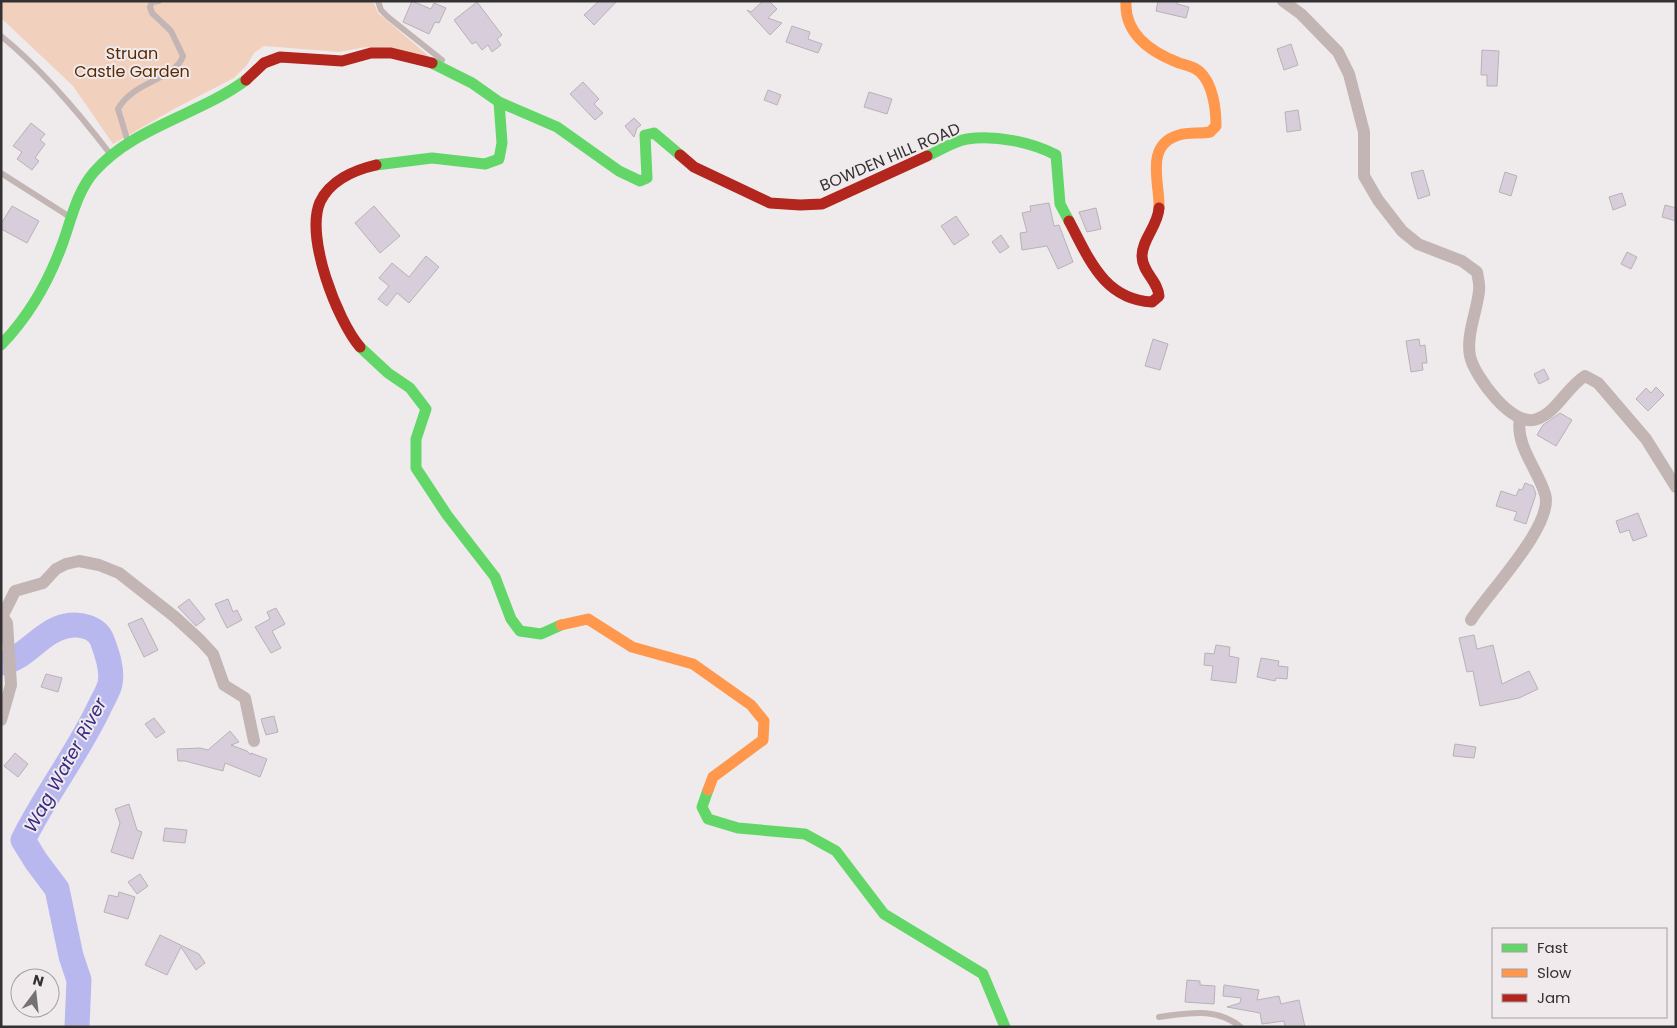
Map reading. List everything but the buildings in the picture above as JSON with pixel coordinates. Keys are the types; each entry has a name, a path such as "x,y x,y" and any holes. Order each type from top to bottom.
{"street":[{"name":"BOWDEN HILL ROAD","path":"499,102 517,107 567,133 627,178 640,182 647,178 643,144 645,135 654,133 694,167 770,203 822,204 966,139 990,139 1043,147 1056,155 1060,204 1097,274 1117,290 1138,301 1152,302 1159,296 1159,289 1145,269 1142,258 1160,212 1154,175 1159,152 1174,134 1188,132 1203,134 1213,130 1218,124 1217,112 1209,86 1200,71 1173,60 1138,41 1125,20 1126,1"},
{"path":"1283,1 1301,14 1338,52 1349,74 1364,132 1364,176 1378,200 1402,231 1418,244 1462,261 1477,272 1479,289 1470,342 1470,356 1482,380 1505,410 1520,419 1536,420 1545,415 1574,382 1585,376 1598,383 1646,439 1676,487"},
{"path":"1,344 25,318 38,300 63,245 78,196 94,173 112,156 219,98 246,80 268,60 281,56 343,61 375,53 421,59 458,74 481,87 499,102 502,143 499,159 490,165 476,165 438,158 392,161 347,174 327,190 319,204 317,225 321,258 332,296 354,338 388,373 412,390 426,409 416,439 416,468 446,515 496,577 511,619 520,631 540,634 566,624 588,619 632,647 667,655 693,664 751,705 764,721 762,740 713,777 702,807 708,819 738,828 805,834 836,851 884,914 982,974 998,1006 1004,1027"},
{"path":"1471,620 1485,598 1517,561 1533,535 1547,506 1546,495 1522,443 1520,419"},
{"path":"1,720 11,685 4,617 15,591 43,583 56,569 79,561 99,565 119,573 175,617 212,654 224,685 245,698 254,741"}],"lane":[{"path":"129,146 118,110 121,104 146,83 174,69 181,63 183,56 172,31 152,13 150,7 152,2 159,1"},
{"path":"378,1 381,10 388,17 458,74"},
{"path":"1,36 53,85 87,123 112,156"},
{"path":"1,174 71,218"},
{"path":"1160,1017 1201,1011 1231,1019 1241,1027"}],"green space":[{"name":"Struan Castle Garden","path":"1,1 373,1 378,13 431,58 366,47 339,52 264,46 254,53 247,65 234,78 174,109 113,144 73,86 1,18"}],"waterway":[{"name":"Wag Water River","path":"1,663 18,657 49,633 66,626 76,625 92,629 100,636 109,662 111,679 106,693 81,742 41,806 23,840 57,889 71,956 79,980 77,1027"}],"traffic: fast":[{"path":"376,165 432,158 485,164 499,159 502,143 499,102 472,83 432,63"},
{"path":"1,345 29,311 44,286 57,259 78,198 94,172 110,157 147,132 208,103 246,80"},
{"path":"499,102 557,127 619,171 640,181 647,178 645,135 654,133 680,155"},
{"path":"927,156 957,142 978,138 1013,141 1046,150 1056,155 1060,204 1069,221"},
{"path":"360,347 388,373 410,388 426,409 416,439 416,468 447,515 495,577 511,619 520,631 541,634 561,625"},
{"path":"708,790 702,807 708,819 738,828 805,834 836,851 884,914 983,974 1005,1027"}],"traffic: slow":[{"path":"1126,1 1129,23 1134,32 1149,47 1168,59 1198,70 1208,83 1214,105 1216,126 1210,132 1179,135 1168,140 1161,147 1156,166 1159,208"},
{"path":"561,625 588,619 632,647 693,664 751,705 764,721 763,740 713,777 708,790"}],"traffic: jam":[{"path":"246,80 264,63 280,57 342,61 371,53 391,53 432,63"},
{"path":"680,155 694,167 770,203 800,205 822,204 927,156"},
{"path":"360,347 342,318 333,298 320,256 316,217 320,202 336,182 351,173 376,165"},
{"path":"1069,221 1091,262 1109,285 1135,299 1152,302 1159,296 1158,291 1145,267 1142,256 1145,244 1156,221 1159,208"}]}
